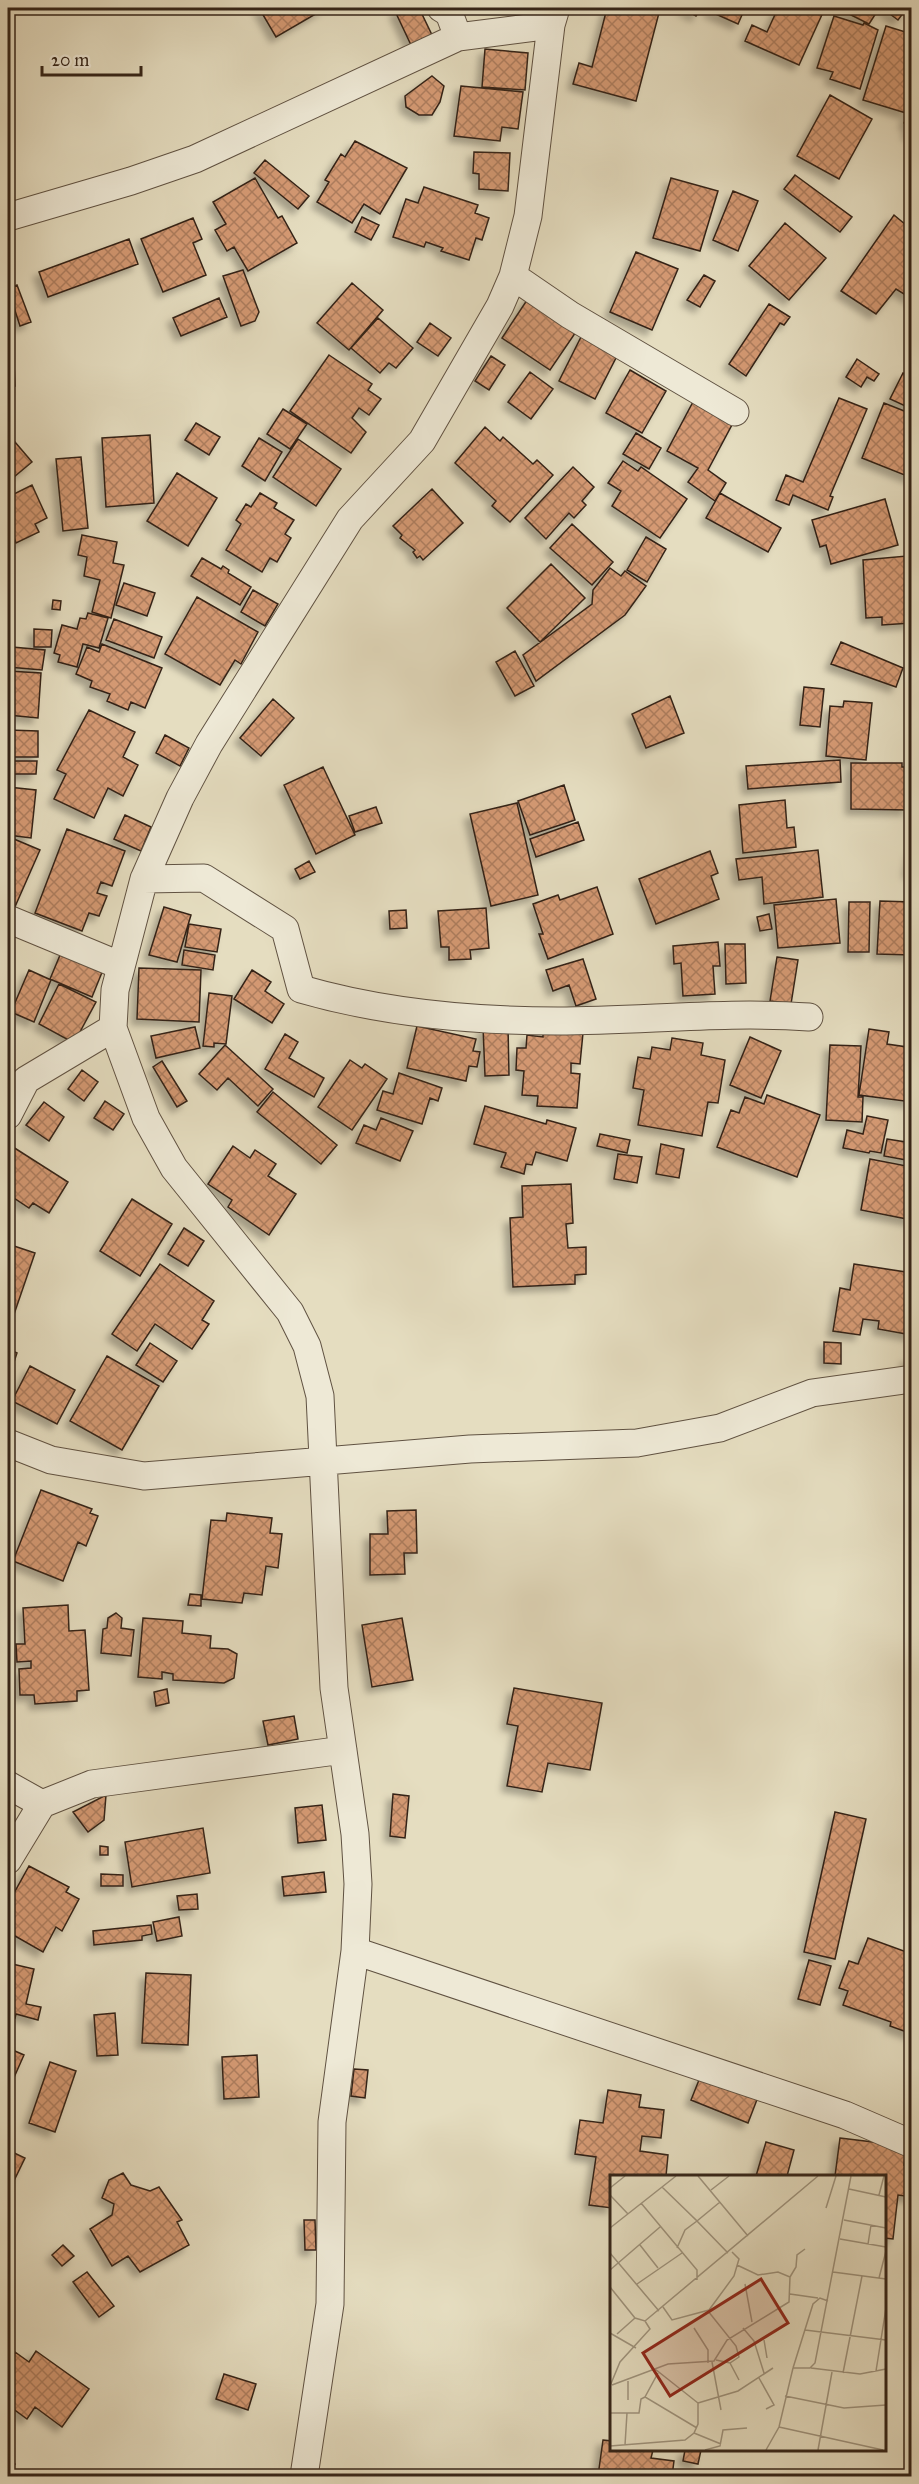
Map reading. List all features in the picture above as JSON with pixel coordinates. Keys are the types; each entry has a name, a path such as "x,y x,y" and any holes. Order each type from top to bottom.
{"street":[{"path":"441,8 449,13 458,37"},
{"path":"8,217 131,181 195,159 458,37 554,16 528,216 513,276 500,306 422,441 350,519 215,734 180,798 144,879 119,965 115,990 113,1028 146,1118 174,1168 290,1312 307,1346 320,1396 333,1677 355,1834 358,1884 356,1951 332,2122 330,2304 304,2476"},
{"path":"513,276 570,315 735,412"},
{"path":"144,879 204,878 285,929 301,989 340,1000 448,1016 558,1021 738,1013 809,1017"},
{"path":"8,919 119,965"},
{"path":"8,1115 26,1080 113,1028"},
{"path":"8,1443 51,1460 144,1476 322,1459 470,1449 637,1443 720,1428 812,1393 912,1379"},
{"path":"8,1860 42,1804 92,1784 343,1750"},
{"path":"8,1785 42,1804"},
{"path":"356,1951 845,2115 912,2144"}],"building":[{"path":"259,8 326,8 276,37"},
{"path":"401,8 419,8 432,35 411,45 395,11"},
{"path":"607,8 660,9 636,101 573,84 579,63 592,67"},
{"path":"682,8 701,8 696,16"},
{"path":"710,8 745,8 738,24 709,11"},
{"path":"778,8 825,8 799,65 745,41 752,25 767,32"},
{"path":"837,8 873,8 878,10 869,24"},
{"path":"882,8 907,8 898,20"},
{"path":"834,16 863,25 864,23 878,30 860,89 830,79 833,72 817,68"},
{"path":"886,26 912,34 912,94 906,113 863,100"},
{"path":"485,49 528,53 525,90 482,87"},
{"path":"432,76 444,86 440,102 432,115 419,115 406,107 405,96"},
{"path":"461,86 523,92 518,129 502,127 500,141 454,136"},
{"path":"830,95 872,119 839,179 797,156"},
{"path":"912,106 912,135 907,133 910,126 904,123"},
{"path":"355,141 407,168 380,214 364,204 352,223 317,202 329,182 325,180 341,154 345,157"},
{"path":"474,152 510,153 508,191 479,189 479,174 473,173"},
{"path":"265,160 309,196 298,209 254,173"},
{"path":"795,175 852,217 840,232 784,189"},
{"path":"255,178 278,218 282,216 297,243 248,271 234,247 227,251 215,230 226,224 213,202"},
{"path":"671,178 718,191 700,251 653,238"},
{"path":"424,187 478,205 475,213 489,218 482,240 476,238 469,260 441,251 443,248 426,242 424,247 393,237 406,199 418,203"},
{"path":"733,191 758,201 738,251 713,240"},
{"path":"894,215 912,230 912,299 896,289 876,314 841,291"},
{"path":"362,217 379,225 371,240 355,232"},
{"path":"193,218 202,239 193,243 206,275 163,292 141,239"},
{"path":"785,223 826,258 789,300 749,266"},
{"path":"129,239 138,264 48,297 39,272"},
{"path":"636,252 678,269 652,330 610,312"},
{"path":"243,270 259,312 255,321 241,326 223,276"},
{"path":"704,275 715,281 700,307 687,300"},
{"path":"352,283 383,310 349,350 317,323"},
{"path":"17,285 31,322 20,326 8,289"},
{"path":"531,294 580,326 550,370 502,338"},
{"path":"219,298 227,317 181,336 173,318"},
{"path":"769,304 790,317 784,325 780,323 746,376 729,364"},
{"path":"378,318 413,348 396,368 389,363 380,373 351,348"},
{"path":"430,323 451,338 438,356 417,342"},
{"path":"584,331 620,350 595,399 559,381"},
{"path":"329,355 372,384 368,390 381,399 369,415 359,408 352,418 366,432 351,453 290,411"},
{"path":"491,356 505,365 489,390 475,381"},
{"path":"857,359 879,374 874,381 867,377 861,387 846,377"},
{"path":"8,364 14,364 15,386 8,387"},
{"path":"630,370 666,391 642,433 606,413"},
{"path":"530,372 553,389 531,419 508,402"},
{"path":"903,373 912,378 912,409 890,399"},
{"path":"839,398 867,409 830,496 833,497 828,510 793,495 789,505 776,500 786,475 803,482"},
{"path":"694,400 734,421 708,470 726,483 715,501 688,482 698,468 667,451"},
{"path":"884,403 912,414 912,478 862,458"},
{"path":"283,409 307,424 290,449 267,434"},
{"path":"196,423 220,437 209,455 185,440"},
{"path":"485,427 500,441 503,437 533,464 537,460 553,475 510,522 492,506 496,501 455,463"},
{"path":"636,433 661,448 649,469 623,454"},
{"path":"150,435 154,503 106,507 102,438"},
{"path":"259,438 282,452 265,481 242,466"},
{"path":"298,439 341,469 316,506 273,477"},
{"path":"15,442 32,462 8,482 8,448"},
{"path":"81,457 88,528 63,531 56,459"},
{"path":"623,461 638,471 641,467 687,499 660,538 612,506 621,491 608,483"},
{"path":"573,467 594,487 582,501 586,505 574,518 569,513 546,539 525,518"},
{"path":"177,473 217,498 188,546 147,521"},
{"path":"32,485 47,518 35,524 39,532 16,543 14,537 8,540 8,497"},
{"path":"432,489 463,523 423,560 420,556 417,558 413,552 415,550 400,538 402,535 393,526"},
{"path":"260,493 277,503 274,508 294,520 285,534 291,538 277,562 270,558 262,572 226,550 241,524 236,520 246,504 251,507"},
{"path":"720,493 781,528 768,552 706,518"},
{"path":"885,499 898,545 831,564 826,545 820,547 812,520"},
{"path":"572,524 613,562 592,585 550,548"},
{"path":"82,535 117,542 113,563 124,565 111,618 92,612 100,580 84,576 87,557 78,555"},
{"path":"646,537 666,549 647,582 627,570"},
{"path":"907,556 911,623 882,625 882,617 866,618 863,560"},
{"path":"202,558 221,569 223,566 229,570 228,573 251,587 240,605 191,576"},
{"path":"551,564 585,598 540,642 507,608"},
{"path":"610,568 621,576 625,571 646,586 625,615 536,681 523,655 592,604 593,590"},
{"path":"124,583 155,593 147,616 116,605"},
{"path":"253,590 278,604 265,626 241,612"},
{"path":"197,597 258,632 241,664 235,660 220,685 165,654"},
{"path":"53,600 61,601 60,610 52,609"},
{"path":"88,613 108,618 99,648 83,644 77,667 58,662 60,655 54,653 62,625 77,629 80,618 86,619"},
{"path":"114,619 162,637 154,658 106,640"},
{"path":"8,626 14,626 12,647 45,650 42,670 8,667"},
{"path":"34,629 52,630 51,647 34,647"},
{"path":"841,642 903,668 896,687 831,664"},
{"path":"102,644 162,668 145,708 131,702 128,710 107,701 110,694 90,687 92,681 76,674 87,647 99,652"},
{"path":"515,651 534,686 515,696 496,662"},
{"path":"8,671 41,673 38,718 8,715"},
{"path":"804,687 824,689 820,727 800,725"},
{"path":"670,696 684,733 646,748 632,714"},
{"path":"273,699 294,718 261,756 240,738"},
{"path":"844,701 872,703 866,760 826,756 830,706 843,707"},
{"path":"89,710 135,732 123,757 138,765 123,796 108,788 94,818 54,799 66,774 57,770"},
{"path":"8,730 38,731 38,757 8,757"},
{"path":"165,735 189,748 180,766 156,753"},
{"path":"840,760 841,782 748,789 746,766"},
{"path":"8,761 37,761 36,774 8,774"},
{"path":"851,763 902,763 902,767 908,767 908,810 851,809"},
{"path":"323,767 355,835 316,854 284,785"},
{"path":"564,785 575,820 530,835 518,801"},
{"path":"8,787 36,790 31,838 8,835"},
{"path":"785,800 787,828 794,827 796,847 743,853 739,805"},
{"path":"517,803 538,895 491,906 470,814"},
{"path":"376,807 382,823 355,832 349,816"},
{"path":"125,815 151,827 141,851 114,839"},
{"path":"578,822 584,840 536,857 530,839"},
{"path":"67,829 125,851 112,886 101,882 97,893 107,896 99,916 89,913 82,931 35,913"},
{"path":"14,839 40,850 14,909 8,906 8,843 11,845"},
{"path":"912,849 912,873 908,872"},
{"path":"818,850 823,897 764,904 762,877 739,880 736,859"},
{"path":"710,851 718,873 711,876 719,899 656,924 639,879"},
{"path":"309,861 315,872 300,879 295,869"},
{"path":"597,887 613,934 548,959 539,934 543,934 533,904 558,895 560,900"},
{"path":"836,899 840,943 778,948 774,905"},
{"path":"880,901 912,902 912,955 877,954"},
{"path":"849,902 870,902 869,952 848,952"},
{"path":"164,907 191,915 177,962 149,955"},
{"path":"486,908 489,948 470,950 471,959 449,960 449,947 441,947 438,911"},
{"path":"406,910 407,928 390,929 389,911"},
{"path":"769,914 772,929 760,931 757,917"},
{"path":"189,924 221,929 217,952 185,947"},
{"path":"718,942 720,966 713,966 715,994 683,996 681,963 674,964 673,946"},
{"path":"725,944 745,944 746,983 726,984"},
{"path":"63,948 105,965 92,997 50,979"},
{"path":"184,950 215,955 213,970 182,965"},
{"path":"777,957 798,960 791,1004 770,1001"},
{"path":"583,959 596,999 576,1006 569,985 553,991 546,970"},
{"path":"139,968 201,970 199,1022 137,1019"},
{"path":"29,970 51,980 34,1022 11,1012"},
{"path":"252,970 271,982 265,991 284,1004 272,1023 234,999"},
{"path":"59,984 96,1002 74,1043 39,1024"},
{"path":"209,993 232,996 226,1044 214,1043 214,1047 203,1046"},
{"path":"417,1026 476,1039 473,1051 480,1052 477,1067 469,1066 466,1081 407,1068"},
{"path":"508,1026 509,1075 485,1076 483,1027"},
{"path":"195,1027 200,1048 156,1058 151,1036"},
{"path":"869,1029 889,1032 887,1044 907,1047 905,1058 912,1059 912,1102 859,1095"},
{"path":"543,1030 583,1033 580,1064 571,1063 571,1073 580,1074 577,1108 537,1106 538,1096 522,1095 524,1071 516,1070 517,1048 526,1048 527,1035 543,1037"},
{"path":"285,1034 298,1042 289,1058 324,1078 314,1097 265,1069"},
{"path":"750,1037 781,1051 761,1098 730,1085"},
{"path":"672,1038 703,1043 701,1055 725,1060 718,1103 708,1102 702,1136 638,1125 644,1090 633,1088 638,1057 650,1059 652,1047 670,1050"},
{"path":"225,1045 273,1089 258,1106 228,1078 217,1090 199,1074"},
{"path":"830,1045 861,1046 858,1097 863,1097 862,1122 826,1120"},
{"path":"350,1060 362,1068 365,1064 387,1079 352,1130 318,1107"},
{"path":"162,1061 187,1101 177,1107 153,1067"},
{"path":"82,1070 98,1082 84,1101 68,1089"},
{"path":"399,1073 442,1088 438,1101 430,1098 422,1124 377,1110 383,1091 393,1094"},
{"path":"273,1092 337,1145 321,1164 257,1112"},
{"path":"767,1095 820,1115 797,1177 717,1147 731,1110 739,1113 745,1097 764,1104"},
{"path":"105,1101 124,1114 113,1130 94,1118"},
{"path":"44,1102 64,1117 49,1141 26,1125"},
{"path":"485,1106 546,1124 547,1120 576,1128 567,1161 536,1152 532,1165 526,1164 524,1174 501,1167 506,1153 474,1144"},
{"path":"867,1116 888,1120 881,1153 843,1148 847,1130 863,1134"},
{"path":"381,1118 413,1131 400,1161 356,1143 364,1125 376,1130"},
{"path":"600,1134 630,1140 627,1153 597,1146"},
{"path":"887,1139 912,1143 912,1161 884,1156"},
{"path":"661,1144 684,1149 679,1178 656,1174"},
{"path":"233,1146 250,1158 255,1150 276,1164 268,1176 296,1194 269,1235 228,1207 232,1200 208,1184"},
{"path":"13,1147 68,1182 49,1213 33,1203 29,1208 8,1194 8,1155"},
{"path":"618,1154 642,1157 637,1183 614,1179"},
{"path":"870,1159 912,1167 912,1220 861,1210"},
{"path":"571,1184 573,1223 566,1224 568,1248 586,1247 586,1274 575,1275 575,1284 513,1287 510,1218 523,1217 522,1186"},
{"path":"132,1199 172,1224 140,1276 100,1251"},
{"path":"184,1228 204,1241 188,1266 168,1254"},
{"path":"8,1244 35,1253 10,1326 8,1326"},
{"path":"160,1264 214,1301 202,1320 209,1324 192,1349 155,1324 137,1351 112,1334"},
{"path":"854,1264 912,1273 912,1335 878,1329 879,1321 863,1319 860,1335 833,1331 840,1288 850,1290"},
{"path":"824,1342 841,1343 841,1364 824,1363"},
{"path":"150,1343 177,1361 163,1382 136,1365"},
{"path":"8,1349 17,1353 8,1380"},
{"path":"107,1356 159,1386 122,1450 70,1421"},
{"path":"906,1358 912,1358 912,1370 907,1371"},
{"path":"30,1366 75,1390 57,1424 12,1401"},
{"path":"41,1490 92,1509 90,1513 98,1516 86,1546 78,1542 63,1581 13,1561"},
{"path":"416,1510 417,1553 404,1553 405,1574 370,1575 370,1534 388,1534 387,1511"},
{"path":"227,1513 272,1518 270,1533 282,1534 278,1568 266,1566 262,1595 244,1593 242,1603 202,1599 211,1520 226,1521"},
{"path":"190,1594 201,1595 201,1606 188,1605"},
{"path":"68,1605 69,1631 85,1630 89,1690 77,1691 77,1701 35,1704 34,1695 20,1695 19,1669 31,1668 31,1661 17,1662 16,1644 25,1644 23,1608"},
{"path":"116,1613 122,1618 121,1628 134,1630 131,1656 101,1653 103,1629 107,1628 108,1618"},
{"path":"143,1618 183,1621 182,1633 211,1636 210,1648 228,1649 237,1654 234,1678 224,1683 173,1680 173,1674 162,1672 162,1679 138,1677"},
{"path":"402,1618 413,1680 372,1687 362,1625"},
{"path":"514,1688 602,1703 590,1770 548,1763 542,1792 507,1786 518,1726 507,1724"},
{"path":"167,1689 169,1703 156,1706 154,1692"},
{"path":"294,1716 298,1739 268,1745 263,1721"},
{"path":"393,1794 409,1796 405,1838 390,1836"},
{"path":"106,1795 104,1820 88,1832 73,1812"},
{"path":"322,1805 326,1840 298,1843 295,1808"},
{"path":"835,1812 866,1819 835,1959 804,1952"},
{"path":"203,1828 210,1873 132,1887 125,1842"},
{"path":"100,1846 108,1847 108,1855 100,1855"},
{"path":"29,1866 69,1887 66,1892 79,1899 62,1931 56,1927 43,1952 8,1932 8,1904"},
{"path":"324,1872 326,1892 284,1896 282,1877"},
{"path":"101,1874 123,1875 123,1886 101,1886"},
{"path":"197,1894 198,1909 179,1910 177,1896"},
{"path":"179,1917 182,1936 157,1941 153,1922"},
{"path":"151,1925 152,1934 142,1936 142,1940 94,1945 93,1931"},
{"path":"868,1938 912,1954 912,2034 890,2026 891,2022 843,2005 848,1991 839,1988 849,1961 858,1964"},
{"path":"809,1960 831,1966 820,2005 798,1999"},
{"path":"8,1963 34,1969 26,2004 41,2007 38,2020 16,2014 15,2018 8,2016"},
{"path":"146,1973 191,1975 188,2045 142,2043"},
{"path":"115,2013 118,2055 97,2056 94,2015"},
{"path":"8,2048 24,2055 8,2091"},
{"path":"257,2055 259,2097 224,2099 222,2057"},
{"path":"50,2062 76,2071 55,2132 29,2123"},
{"path":"354,2069 368,2070 365,2098 351,2096"},
{"path":"701,2075 758,2097 748,2123 691,2100"},
{"path":"608,2090 641,2095 639,2107 664,2110 661,2138 642,2136 640,2151 668,2155 666,2175 610,2175 610,2208 589,2205 596,2157 575,2154 580,2120 603,2123"},
{"path":"840,2138 906,2146 904,2165 912,2166 912,2197 898,2195 893,2239 886,2238 886,2175 835,2175"},
{"path":"766,2142 794,2150 787,2175 756,2175"},
{"path":"8,2150 25,2158 8,2193"},
{"path":"123,2173 131,2185 150,2191 159,2187 182,2220 177,2222 189,2245 140,2272 128,2256 112,2266 90,2229 112,2215 114,2204 102,2198 109,2180"},
{"path":"304,2220 315,2220 316,2250 305,2250"},
{"path":"63,2245 74,2256 62,2266 52,2255"},
{"path":"87,2272 114,2306 99,2317 73,2282"},
{"path":"36,2351 89,2389 62,2427 35,2407 27,2419 8,2405 8,2362 15,2352 29,2362"},
{"path":"224,2374 256,2384 248,2410 216,2399"},
{"path":"603,2440 610,2441 610,2451 653,2451 651,2458 674,2461 672,2476 598,2476"},
{"path":"685,2451 701,2451 698,2464 683,2461"},
{"path":"8,2457 15,2464 8,2473"}]}
